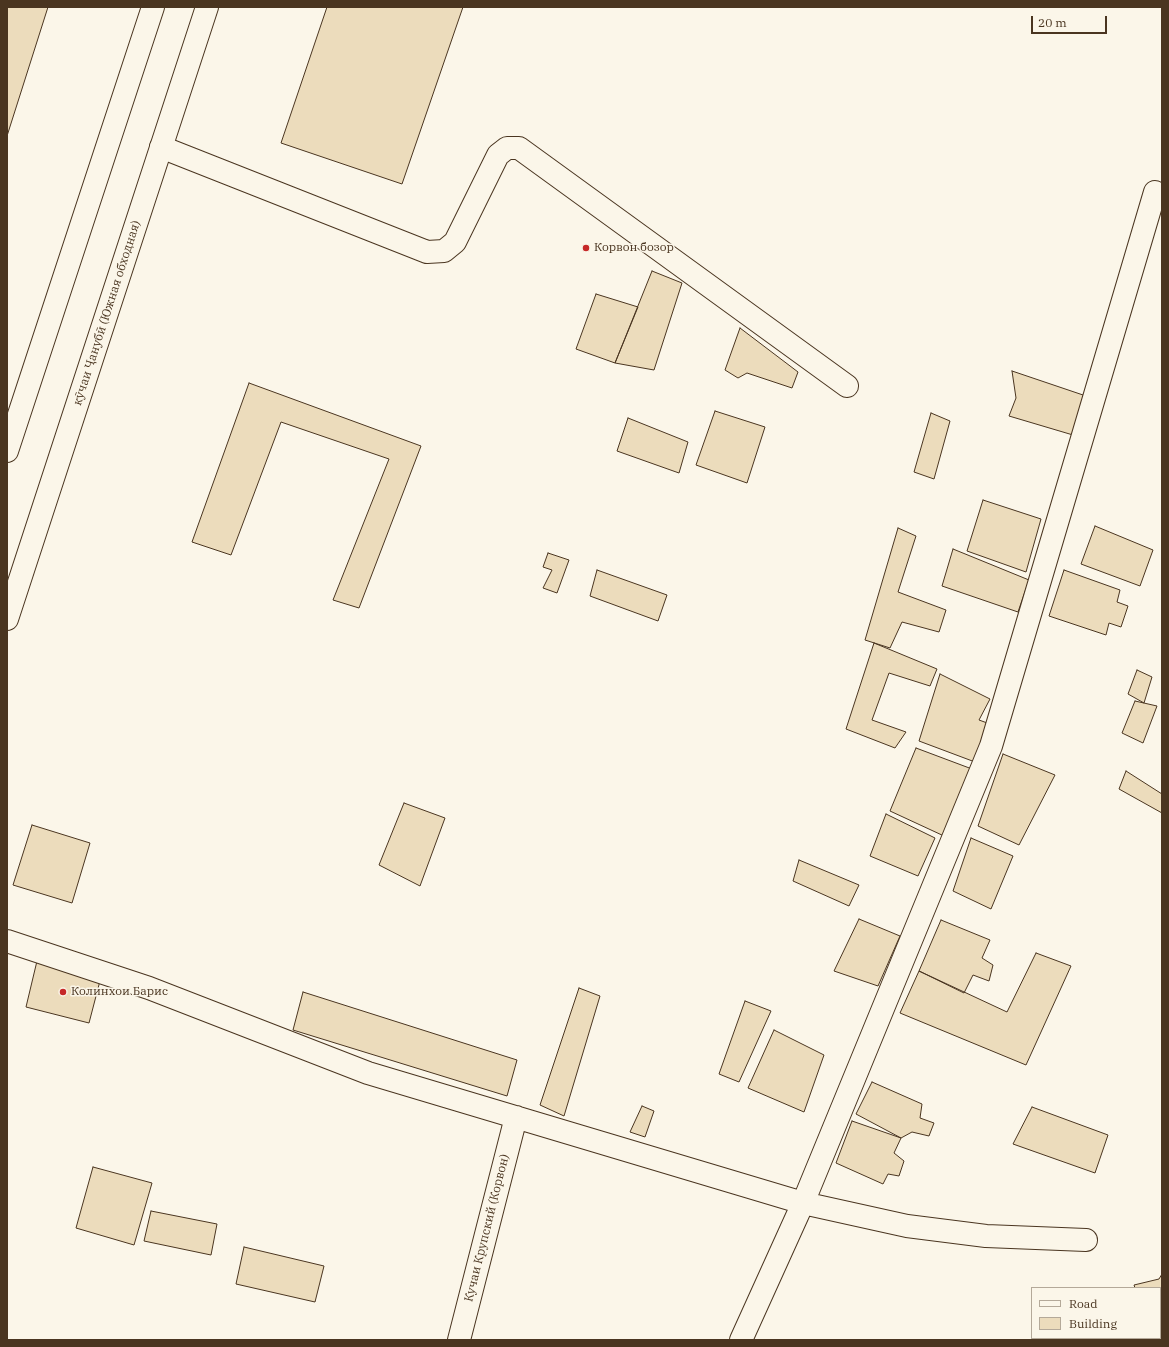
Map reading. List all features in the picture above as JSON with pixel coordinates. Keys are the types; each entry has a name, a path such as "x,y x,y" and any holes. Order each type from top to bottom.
{"street":[{"path":"7,451 153,7"},
{"name":"кӯчаи Ҷанубӣ (Южная обходная)","path":"7,618 207,7"},
{"path":"161,147 427,252 444,251 455,242 498,155 507,148 519,148 847,386"},
{"path":"741,1340 803,1203 991,746 1156,192"},
{"path":"7,941 149,988 368,1073 803,1203 907,1226 986,1236 1086,1240"},
{"name":"Кучаи Крупский (Корвон)","path":"459,1340 516,1117"}],"building":[{"path":"7,7 48,7 7,136"},
{"path":"327,7 463,7 402,184 281,143"},
{"path":"652,271 682,283 654,370 615,363"},
{"path":"596,294 638,307 615,363 576,349"},
{"path":"740,328 798,372 792,388 747,373 738,378 725,370"},
{"path":"1012,371 1086,396 1073,435 1009,416 1016,398"},
{"path":"249,383 421,446 359,608 333,600 389,459 281,422 231,555 192,542"},
{"path":"715,411 765,427 747,483 696,465"},
{"path":"931,413 950,421 934,479 914,472"},
{"path":"628,418 688,442 679,473 617,451"},
{"path":"983,500 1041,519 1026,572 967,551"},
{"path":"1095,526 1153,550 1140,586 1081,564"},
{"path":"898,528 916,536 898,592 946,610 939,632 902,622 890,648 865,640"},
{"path":"953,549 1029,580 1018,612 942,586"},
{"path":"548,553 569,560 557,593 543,588 552,570 543,567"},
{"path":"597,570 667,595 658,621 590,596"},
{"path":"1064,570 1120,590 1117,602 1128,606 1121,627 1109,623 1106,635 1049,616"},
{"path":"874,643 937,669 930,686 889,673 872,720 906,732 895,748 846,729"},
{"path":"1137,670 1152,677 1144,703 1128,694"},
{"path":"940,674 990,699 979,720 990,724 975,762 919,741"},
{"path":"1135,701 1157,706 1143,743 1122,733"},
{"path":"916,748 972,769 944,836 890,811"},
{"path":"1003,754 1055,775 1019,845 978,826"},
{"path":"1126,771 1162,794 1162,813 1119,789"},
{"path":"404,803 445,818 420,886 379,865"},
{"path":"886,814 935,838 918,876 870,856"},
{"path":"32,825 90,843 72,903 13,885"},
{"path":"971,838 1013,856 991,909 953,891"},
{"path":"799,860 859,885 849,906 793,881"},
{"path":"859,919 900,936 878,986 834,971"},
{"path":"941,920 990,940 982,958 993,965 989,981 973,975 964,993 919,971"},
{"path":"1036,953 1071,966 1026,1065 900,1013 919,971 1007,1012"},
{"name":"Колинхои Барис","path":"37,961 101,977 89,1023 26,1007"},
{"path":"579,988 600,996 564,1116 540,1105"},
{"path":"303,992 517,1060 507,1096 293,1030"},
{"path":"745,1001 771,1011 739,1082 719,1074"},
{"path":"774,1030 824,1055 804,1112 748,1088"},
{"path":"872,1082 922,1104 920,1118 934,1123 929,1136 912,1132 901,1138 856,1114"},
{"path":"642,1106 654,1111 645,1137 630,1132"},
{"path":"1032,1107 1108,1135 1095,1173 1013,1144"},
{"path":"852,1121 901,1138 894,1153 904,1161 899,1176 888,1174 883,1184 836,1163"},
{"path":"93,1167 152,1183 134,1245 76,1228"},
{"path":"151,1211 217,1224 211,1255 144,1241"},
{"path":"244,1247 324,1266 315,1302 236,1284"},
{"path":"1162,1274 1162,1322 1161,1287 1135,1287 1134,1285 1159,1279"}],"place":[{"name":"Корвон бозор","path":"586,248"},
{"name":"Колинхои Барис","path":"63,992"}]}
